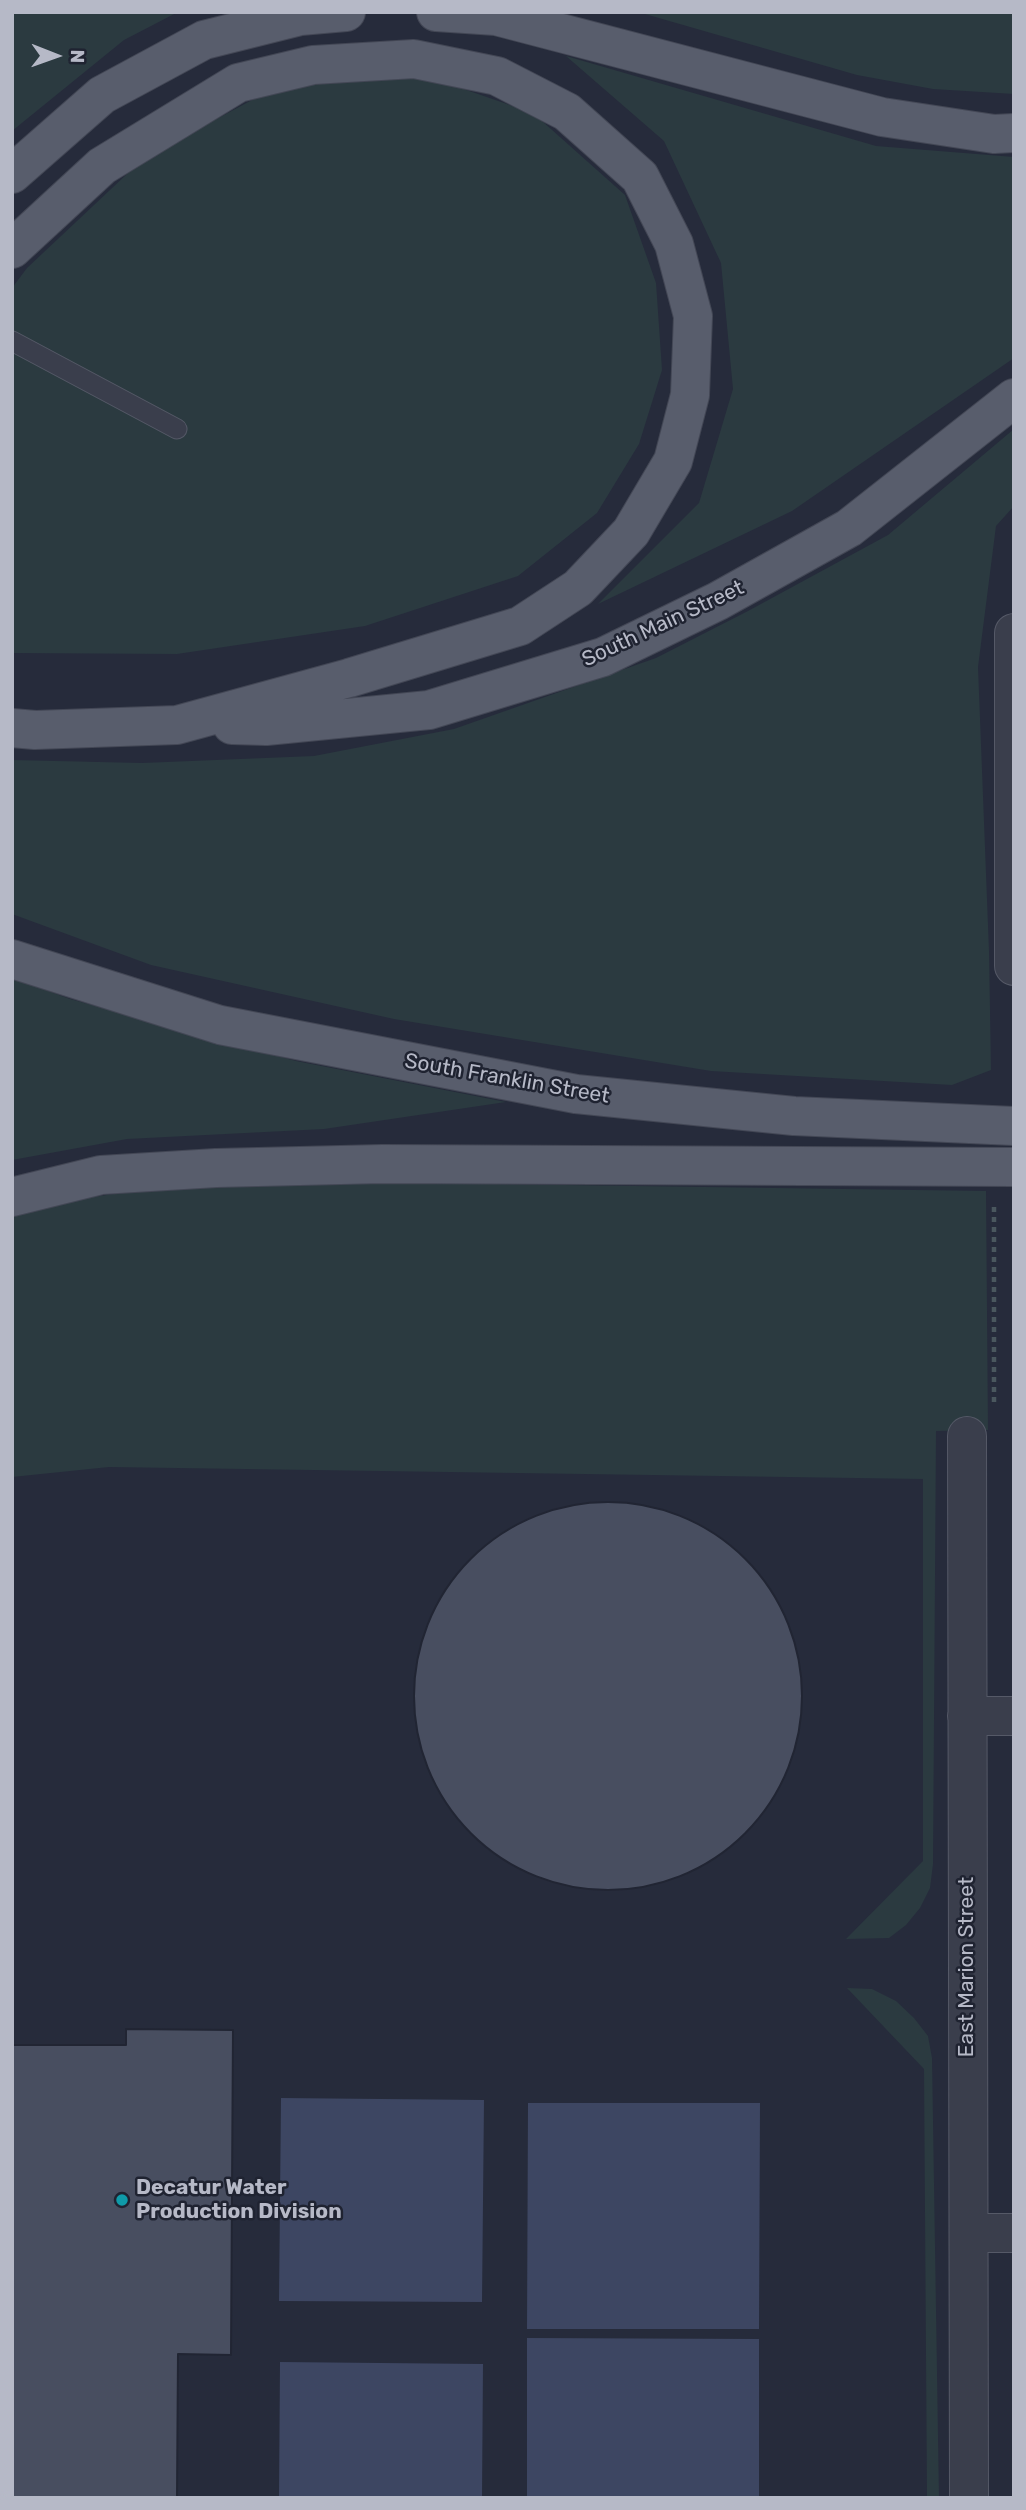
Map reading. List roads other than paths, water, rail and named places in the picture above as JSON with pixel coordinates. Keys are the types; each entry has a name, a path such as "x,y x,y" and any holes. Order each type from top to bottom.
{"main road":[{"path":"12,174 102,95 204,40 300,16 346,12"},
{"path":"436,12 496,16 882,117 994,134 1014,133"},
{"path":"12,249 103,166 238,83 313,65 414,58 497,76 568,112 640,177 674,244 693,317 690,395 673,461 631,532 578,588 520,626 349,678 177,725 34,730 12,728"},
{"name":"South Main Street","path":"177,725 266,726 429,710 603,657 718,601 849,527 1014,398"},
{"name":"South Franklin Street","path":"12,959 220,1025 576,1094 794,1116 1014,1126"},
{"path":"12,1197 101,1175 216,1168 382,1164 1014,1167"}],"street":[{"path":"1014,633 1014,966"},
{"name":"East Marion Street","path":"969,2498 967,1716 980,1426"},
{"path":"967,1716 1014,1716"},
{"path":"969,2233 1014,2233"}],"lane":[{"path":"12,341 177,429"}],"water":[{"path":"281,2098 484,2100 482,2302 279,2301"},
{"path":"528,2103 760,2103 759,2329 527,2329"},
{"path":"527,2338 759,2339 759,2498 527,2498"},
{"path":"280,2362 483,2364 482,2498 279,2498"}],"place":[{"name":"Decatur Water Production Division","path":"122,2200"}]}
